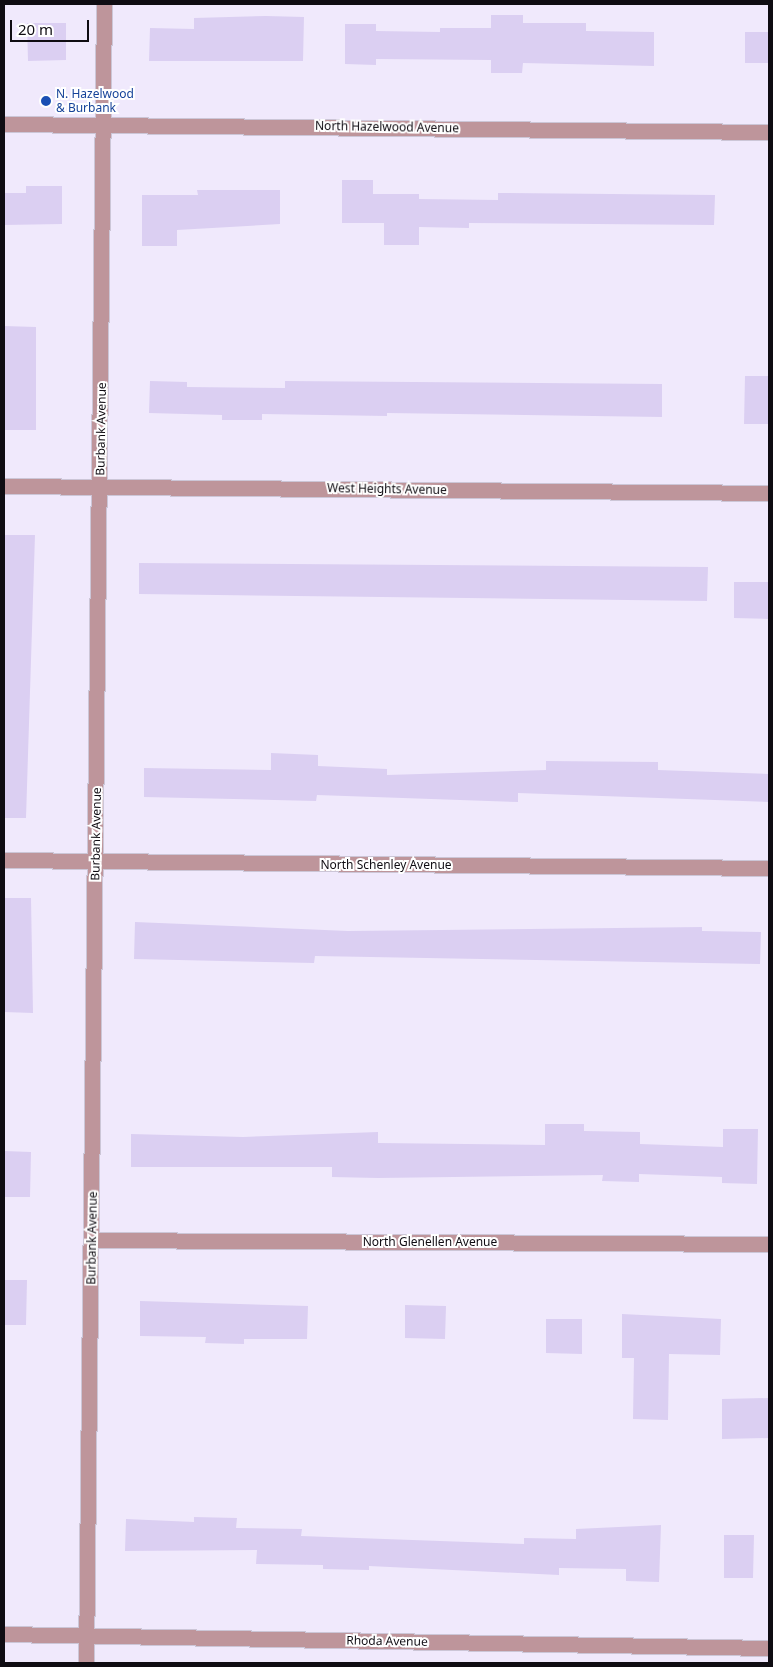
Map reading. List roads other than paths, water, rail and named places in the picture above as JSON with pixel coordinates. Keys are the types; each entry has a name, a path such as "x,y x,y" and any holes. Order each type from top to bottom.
{"street":[{"name":"Burbank Avenue","path":"86,1663 105,124 104,4"},
{"name":"North Hazelwood Avenue","path":"4,124 769,132"},
{"name":"West Heights Avenue","path":"4,486 769,493"},
{"name":"North Schenley Avenue","path":"4,860 769,868"},
{"name":"North Glenellen Avenue","path":"92,1240 769,1244"},
{"name":"Rhoda Avenue","path":"4,1634 769,1648"}],"place":[{"name":"N. Hazelwood & Burbank","path":"46,101"}]}
